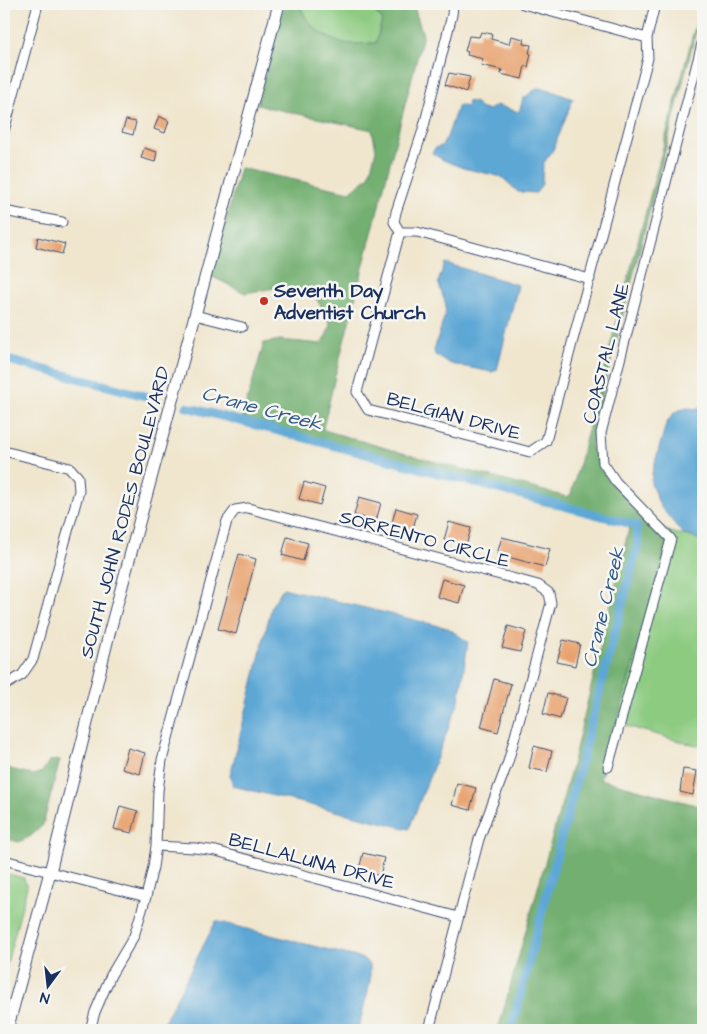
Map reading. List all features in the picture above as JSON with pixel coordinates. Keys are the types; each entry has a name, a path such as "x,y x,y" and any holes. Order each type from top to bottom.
{"main road":[{"name":"SOUTH JOHN RODES BOULEVARD","path":"7,1030 50,872 109,634 279,4"}],"street":[{"path":"4,131 38,4"},
{"name":"BELGIAN DRIVE","path":"453,4 452,15 422,130 396,212 394,222 400,232 357,392 368,410 530,452 546,441 648,58 647,38 655,4"},
{"path":"523,4 647,38"},
{"name":"COASTAL LANE","path":"608,767 671,539 616,482 603,463 601,433 703,40"},
{"path":"4,212 62,222"},
{"path":"400,232 417,232 590,279"},
{"path":"195,315 242,327"},
{"path":"4,451 70,468 78,476 79,491 33,659 22,675 4,686"},
{"name":"SORRENTO CIRCLE","path":"90,1030 95,1012 111,975 134,936 146,897 156,846 158,791 162,760 224,531 227,522 235,510 248,508 538,585 549,592 552,604 508,762 479,839 429,1030"},
{"name":"BELLALUNA DRIVE","path":"156,846 216,851 458,917"},
{"path":"4,860 146,897"}],"green space":[{"path":"284,4 300,4 307,19 320,32 335,40 352,44 376,43 382,20 368,4 413,4 423,35 334,376 324,430 567,497 571,494 701,4 703,4 597,416 591,446 616,485 665,530 671,532 600,779 703,807 703,1030 498,1030 571,770 631,520 553,504 242,418 264,343 280,340 322,344 331,325 315,296 281,287 245,293 211,276 240,168 350,192 369,176 376,150 372,130 257,105"},
{"path":"300,4 368,4 382,20 376,43 352,44 327,37 307,19"},
{"path":"671,532 703,540 703,746 616,723"},
{"path":"60,760 43,825 31,836 19,842 4,838 4,767 33,775 42,772 49,761"},
{"path":"4,873 24,878 27,887 4,975"}],"water":[{"path":"537,88 547,89 573,99 553,150 543,164 542,184 536,193 518,192 502,177 463,168 443,160 432,153 435,148 442,146 447,137 458,105 467,107 468,101 476,103 485,110 491,109 496,105 519,112 523,99"},
{"path":"445,263 518,285 497,370 492,372 451,364 435,355 434,350 445,315 446,305 438,282"},
{"path":"684,408 703,409 703,540 683,534 660,506 651,483 666,424 674,413"},
{"path":"283,588 448,628 468,642 459,701 409,829 233,786 230,776 272,605"},
{"path":"216,921 364,959 370,966 370,983 358,1030 160,1030"}],"building":[{"path":"481,32 492,34 491,39 509,44 511,36 524,39 523,44 531,45 528,67 525,66 522,79 501,74 502,70 481,65 483,59 467,55 468,52 465,51 469,36 479,37"},
{"path":"449,73 470,77 466,92 445,85"},
{"path":"159,116 169,121 165,133 154,129"},
{"path":"126,120 136,122 133,135 122,132"},
{"path":"144,148 157,152 155,162 141,158"},
{"path":"38,237 65,244 62,254 36,247"},
{"path":"304,482 325,488 320,505 299,499"},
{"path":"359,497 381,503 376,521 354,515"},
{"path":"396,508 417,514 412,532 391,526"},
{"path":"449,522 471,528 466,546 444,540"},
{"path":"287,537 308,543 303,561 282,555"},
{"path":"502,537 550,549 545,567 497,554"},
{"path":"239,554 256,559 236,634 218,629"},
{"path":"442,579 464,585 459,603 437,597"},
{"path":"508,626 526,631 520,652 502,648"},
{"path":"563,640 580,644 575,666 557,662"},
{"path":"494,679 511,684 498,732 481,727"},
{"path":"548,693 566,698 560,719 543,714"},
{"path":"534,746 552,751 547,772 529,768"},
{"path":"128,748 145,753 140,774 122,769"},
{"path":"683,769 697,771 693,795 680,792"},
{"path":"457,783 476,788 470,810 452,805"},
{"path":"120,806 138,811 132,833 114,829"},
{"path":"363,853 384,858 380,876 359,870"}],"waterway":[{"name":"Crane Creek","path":"4,359 153,398"},
{"name":"Crane Creek","path":"187,407 636,525 638,544 511,1030"}],"place":[{"name":"Seventh Day Adventist Church","path":"264,301"}]}
